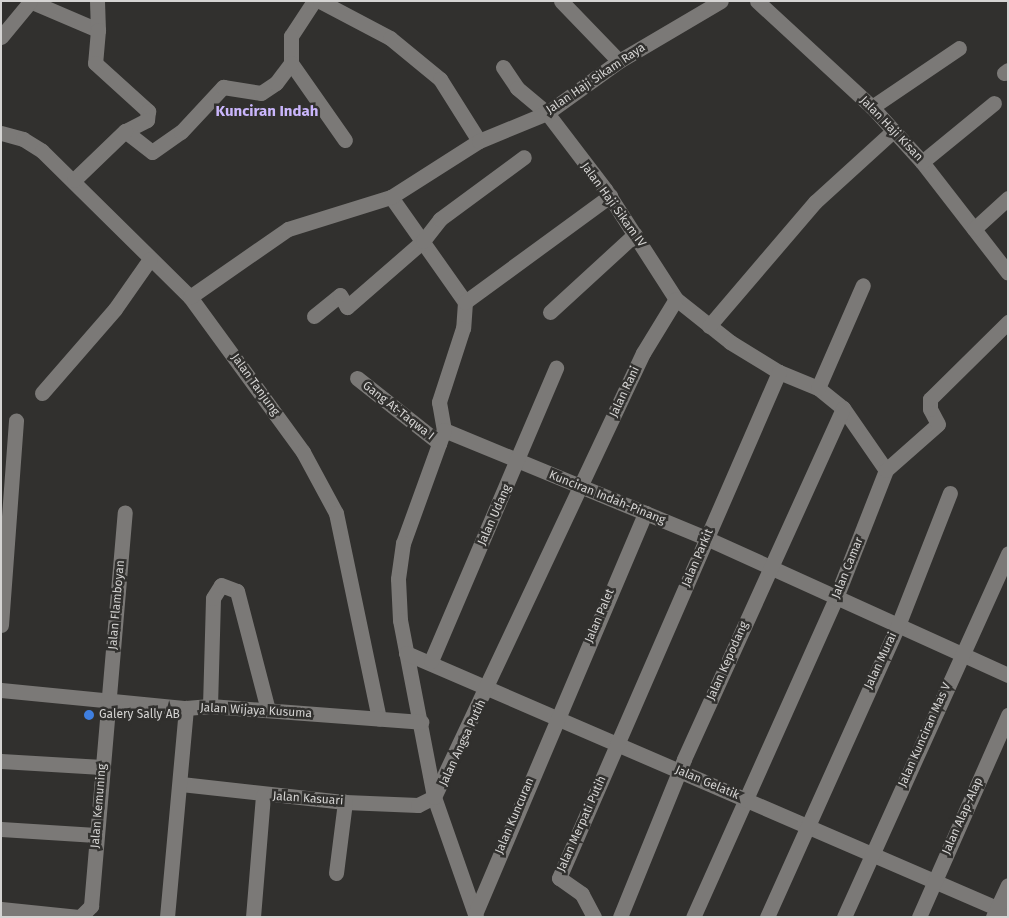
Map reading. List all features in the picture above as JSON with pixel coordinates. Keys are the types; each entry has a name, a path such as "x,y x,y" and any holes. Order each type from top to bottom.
{"street":[{"path":"74,180 125,131 147,120 148,111 95,63 98,30 97,1"},
{"path":"314,1 291,36 291,63 346,140"},
{"path":"320,1 390,38 440,79 479,140"},
{"path":"561,1 619,61"},
{"name":"Jalan Haji Sikam Raya","path":"190,298 288,229 391,197 479,140 547,113 619,61 722,1"},
{"name":"Jalan Haji Kisan","path":"756,1 872,107 892,132 922,162 1008,272"},
{"path":"1,37 30,2 98,30"},
{"path":"872,107 959,48"},
{"path":"125,131 152,152 182,132 223,87 260,93 276,83 291,63"},
{"name":"Jalan Haji Sikam IV","path":"503,67 522,94 547,113 610,196 676,299"},
{"path":"922,162 994,103"},
{"path":"709,326 815,202 892,132"},
{"name":"Jalan Tanjung","path":"1,134 42,151 74,180 190,298 303,452 336,513 380,719"},
{"path":"314,316 340,295 347,307 424,241 440,219 524,157"},
{"path":"465,302 610,196"},
{"path":"391,197 424,241 465,302 463,328 439,402 442,436 404,543 398,579 406,653 421,722 434,797 475,916"},
{"path":"974,229 1008,198"},
{"path":"550,312 635,234"},
{"path":"42,393 115,308 150,259"},
{"path":"818,388 863,285"},
{"path":"676,299 709,326 779,372 818,388 843,408 886,470 938,424 928,404 1008,322"},
{"name":"Jalan Rani","path":"581,488 643,353 676,299"},
{"name":"Jalan Udang","path":"431,661 518,461 556,368"},
{"name":"Jalan Parkit","path":"617,745 779,372"},
{"name":"Gang At-Taqwa I","path":"357,378 442,436"},
{"name":"Jalan Kepodang","path":"620,917 769,567 843,408"},
{"path":"1,626 16,421"},
{"name":"Kunciran Indah-Pinang","path":"442,436 518,461 706,538 835,600 1008,675"},
{"name":"Jalan Camar","path":"693,917 743,798 835,600 886,470"},
{"path":"489,687 581,488"},
{"name":"Jalan Murai","path":"767,917 897,628 950,493"},
{"name":"Jalan Flamboyan","path":"110,699 125,512"},
{"name":"Jalan Palet","path":"556,718 645,513"},
{"name":"Jalan Kunciran Mas V","path":"844,917 1008,553"},
{"path":"210,706 213,598 222,585 237,592 268,710"},
{"name":"Jalan Gelatik","path":"406,653 431,661 617,745 934,881 999,913"},
{"name":"Jalan Angsa Putih","path":"434,797 489,687"},
{"name":"Jalan Wijaya Kusuma","path":"1,690 110,699 186,708 210,706 421,722"},
{"name":"Jalan Kemuning","path":"82,916 96,835 110,699"},
{"path":"167,917 181,784 186,708"},
{"name":"Jalan Alap-Alap","path":"919,917 1008,715"},
{"name":"Jalan Kuncuran","path":"475,916 556,718"},
{"name":"Jalan Merpati Putih","path":"594,917 582,894 559,878 617,745"},
{"path":"1,761 102,767"},
{"name":"Jalan Kasuari","path":"181,784 263,796 345,802 418,805 434,797"},
{"path":"253,917 263,796"},
{"path":"336,873 345,802"},
{"path":"1,829 96,835"},
{"path":"999,913 1008,884"},
{"path":"1,909 82,916"}],"place":[{"name":"Galery Sally AB","path":"89,715"}],"district":[{"name":"Kunciran Indah","path":"267,112"}]}
